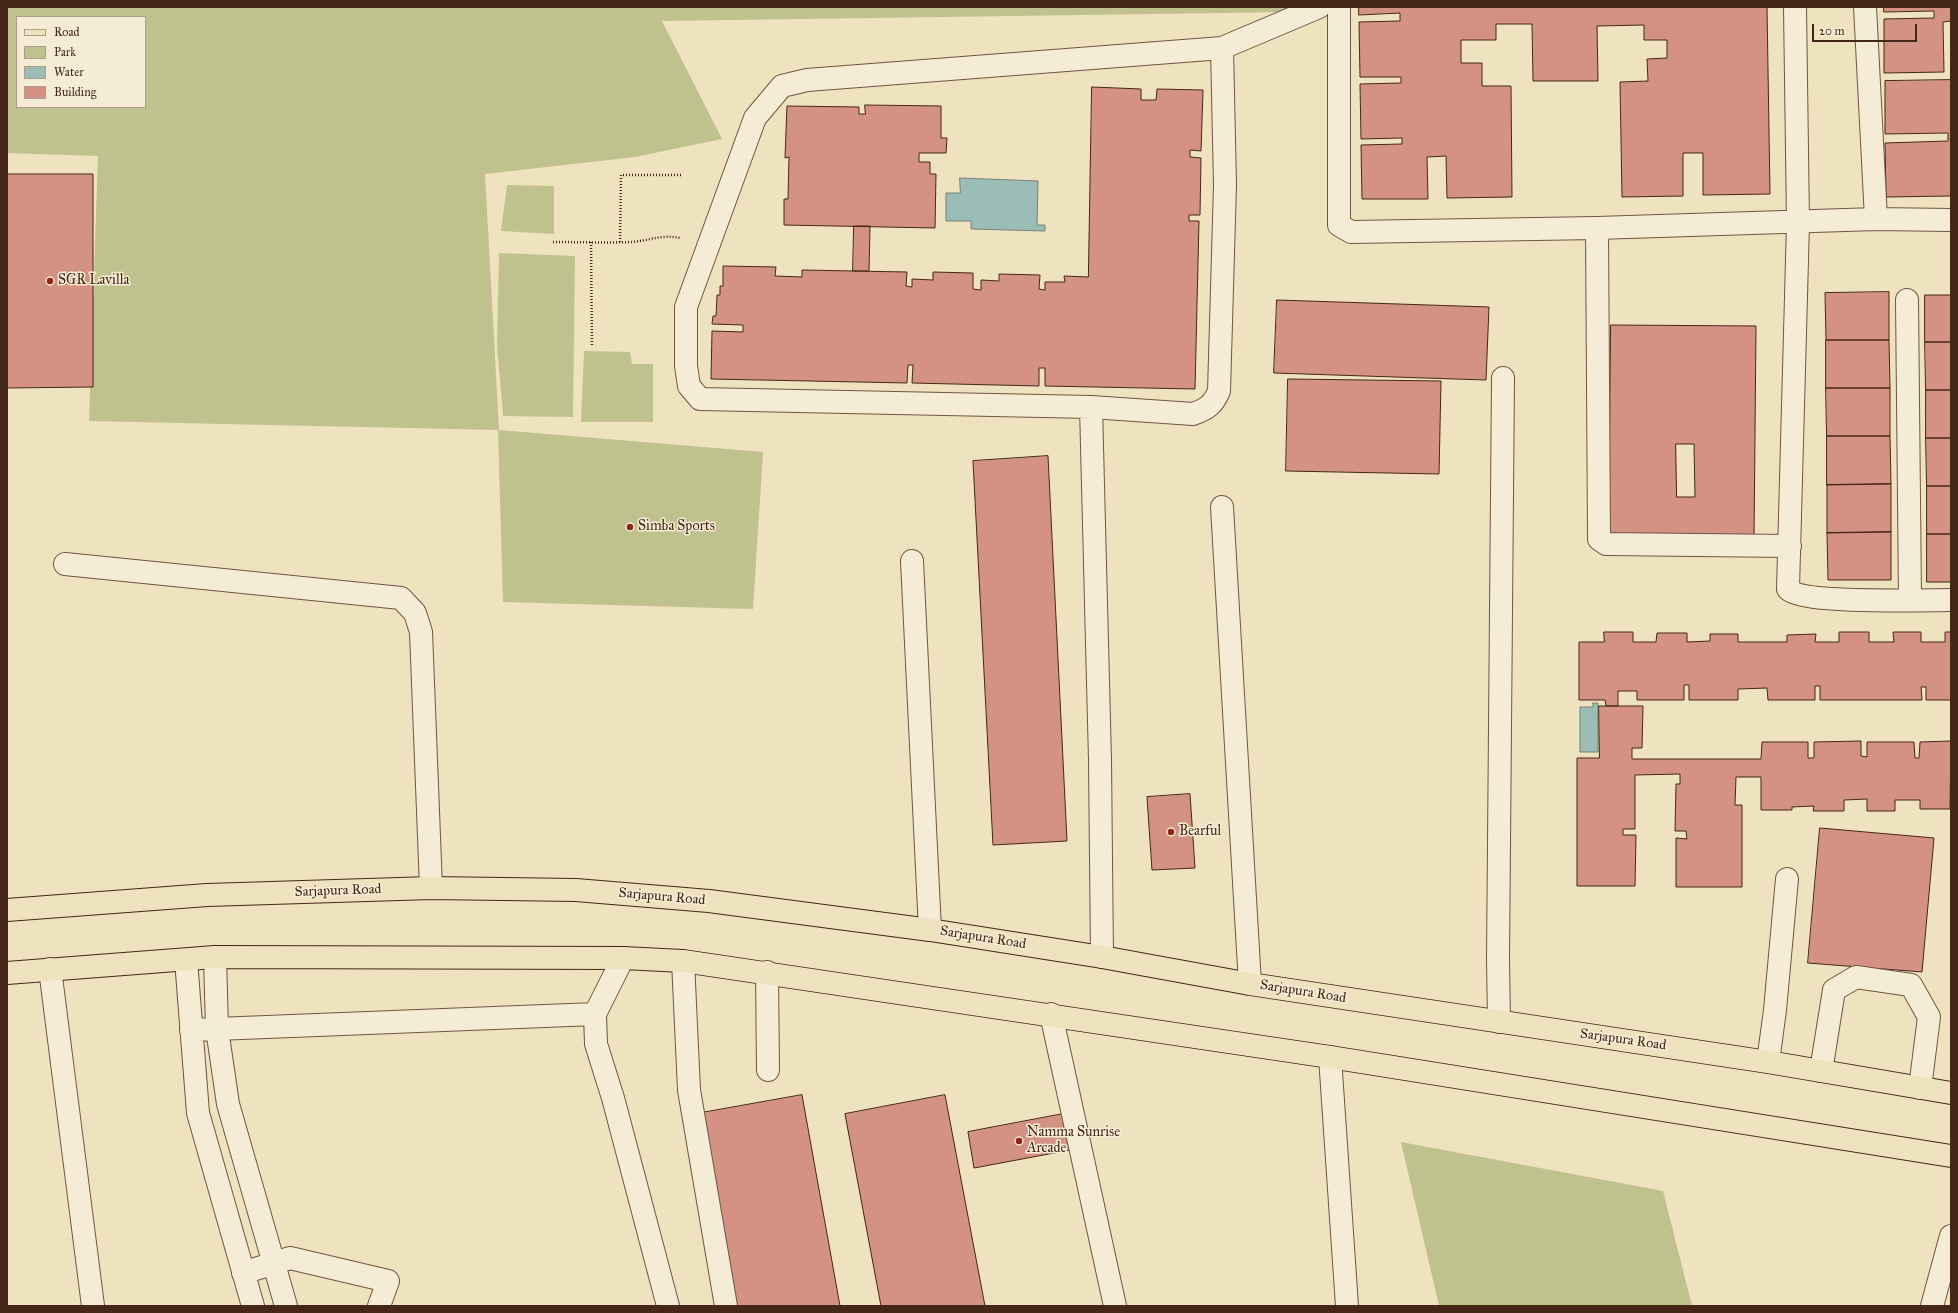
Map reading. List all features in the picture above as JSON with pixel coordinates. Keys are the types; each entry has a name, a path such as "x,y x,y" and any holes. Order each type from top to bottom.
{"main road":[{"name":"Sarjapura Road","path":"7,910 207,895 431,888 576,890 701,900 930,930 1102,957 1250,984 1768,1062 1951,1093"},
{"path":"7,973 215,958 623,958 683,961 1051,1014 1951,1156"}],"street":[{"path":"1222,48 1225,185 1219,391 1214,402 1206,410 1193,414 1091,407 700,399 688,386 686,366 686,307 755,118 782,86 807,80 1222,48 1319,7"},
{"path":"1339,7 1339,216 1340,225 1343,229 1351,232 1597,228 1876,220 1951,220"},
{"path":"1795,7 1798,223 1788,590 1792,593 1822,598 1951,600"},
{"path":"1865,7 1876,220"},
{"path":"1597,228 1599,539 1606,544 1790,546"},
{"path":"1907,300 1910,600"},
{"path":"1499,1022 1498,959 1503,378"},
{"path":"1091,407 1100,760 1102,957"},
{"path":"1222,506 1250,984"},
{"path":"912,561 930,930"},
{"path":"65,564 401,598 415,613 421,632 431,888"},
{"path":"1768,1062 1775,1010 1787,879"},
{"path":"215,958 217,1029 228,1104 286,1306"},
{"path":"623,958 595,1014 596,1044 613,1098 668,1306"},
{"path":"186,960 198,1113 253,1306"},
{"path":"683,961 689,1090 726,1306"},
{"path":"50,969 93,1306"},
{"path":"767,972 768,1070"},
{"path":"1821,1071 1834,990 1856,977 1910,985 1929,1017 1920,1088"},
{"path":"191,1030 595,1014"},
{"path":"1051,1014 1115,1306"},
{"path":"1330,1057 1347,1306"},
{"path":"1932,1306 1951,1236"},
{"path":"243,1273 290,1258 388,1281 379,1306"}],"path":[{"path":"620,242 622,175 681,175"},
{"path":"553,242 641,241 662,236 672,237 706,249"},
{"path":"591,242 592,347"}],"green space":[{"path":"7,7 1292,7 1291,12 662,21 722,139 635,157 485,174 499,430 763,452 753,609 503,602 498,430 89,421 98,156 7,153"},
{"path":"507,185 554,186 554,234 501,231"},
{"path":"499,253 575,256 573,417 503,416 497,346"},
{"path":"584,351 630,352 632,364 653,364 653,422 581,422"},
{"path":"1401,1142 1663,1191 1692,1306 1439,1306"}],"water":[{"path":"960,178 1038,181 1037,225 1045,225 1045,231 971,229 971,221 946,221 946,193 960,193"},
{"path":"1593,703 1598,703 1598,752 1580,752 1580,707 1593,707"}],"building":[{"path":"1359,7 1767,7 1770,194 1703,195 1703,153 1683,153 1683,196 1622,197 1620,82 1648,81 1647,59 1667,58 1667,40 1644,40 1644,25 1597,26 1598,81 1533,81 1532,24 1496,24 1496,40 1461,40 1461,63 1482,63 1482,86 1511,86 1512,197 1447,198 1446,156 1427,157 1428,199 1362,199 1361,145 1402,144 1402,138 1361,139 1360,84 1401,83 1401,77 1360,77 1359,22 1400,21 1400,13 1359,15"},
{"path":"1884,7 1951,7 1951,21 1943,22 1944,72 1884,73 1884,19 1934,18 1934,11 1884,12"},
{"path":"1951,80 1951,196 1886,197 1885,143 1948,141 1948,133 1885,134 1885,81"},
{"path":"1092,87 1141,89 1141,100 1156,100 1157,89 1203,90 1201,151 1190,150 1190,157 1201,158 1200,215 1189,215 1189,221 1199,221 1195,389 1045,386 1045,368 1039,368 1039,386 912,383 913,365 908,365 907,383 711,379 712,331 743,332 743,325 712,324 713,316 716,316 717,295 720,295 720,286 723,286 723,266 776,267 775,276 802,277 802,270 907,272 906,286 912,287 912,279 933,280 933,272 973,273 973,289 981,290 981,280 999,281 999,274 1040,275 1039,289 1045,290 1045,282 1065,282 1064,276 1088,277"},
{"path":"865,105 941,106 941,138 947,138 946,153 919,153 919,162 930,162 930,174 936,174 935,228 784,225 784,199 788,199 789,157 785,158 787,106 859,107 859,114 865,114"},
{"name":"SGR Lavilla","path":"7,174 93,174 93,387 7,388"},
{"path":"854,226 870,226 869,271 853,271"},
{"path":"1889,292 1889,340 1826,340 1825,293"},
{"path":"1925,295 1951,295 1951,342 1925,342"},
{"path":"1277,300 1489,307 1486,380 1274,373"},
{"path":"1611,325 1756,326 1754,539 1609,538","holes":["1676,444 1694,444 1695,497 1677,497"]},
{"path":"1826,340 1889,340 1890,388 1826,388"},
{"path":"1925,342 1951,342 1951,390 1926,390"},
{"path":"1288,379 1441,381 1439,474 1286,471"},
{"path":"1826,388 1890,388 1890,436 1827,436"},
{"path":"1926,390 1951,390 1951,438 1926,438"},
{"path":"1827,436 1890,436 1891,484 1827,485"},
{"path":"1926,438 1951,438 1951,486 1927,486"},
{"path":"1048,456 1067,841 993,845 973,461"},
{"path":"1891,484 1891,532 1827,533 1827,485"},
{"path":"1927,486 1951,486 1951,534 1927,534"},
{"path":"1891,532 1891,580 1828,580 1827,533"},
{"path":"1927,534 1951,534 1951,582 1927,582"},
{"path":"1604,632 1633,632 1633,642 1656,642 1657,633 1687,633 1687,642 1710,641 1710,634 1738,634 1738,642 1787,642 1787,635 1816,634 1815,642 1839,642 1839,632 1869,632 1869,642 1894,642 1893,632 1921,632 1921,642 1945,642 1945,632 1951,632 1951,700 1926,700 1926,687 1921,687 1922,700 1820,700 1820,686 1815,686 1815,700 1768,700 1767,688 1738,689 1738,700 1689,700 1689,685 1684,685 1684,700 1637,700 1637,691 1618,691 1618,706 1606,706 1605,700 1579,700 1579,642 1604,642"},
{"path":"1599,706 1643,706 1642,748 1632,748 1632,759 1761,759 1762,742 1808,742 1808,758 1814,758 1814,742 1861,741 1861,756 1867,757 1867,742 1914,742 1915,758 1919,758 1920,742 1951,741 1950,809 1920,809 1920,800 1895,800 1895,811 1867,811 1867,799 1844,800 1844,811 1813,811 1814,806 1792,807 1792,810 1761,810 1761,777 1736,777 1735,805 1742,805 1742,887 1676,887 1676,838 1687,839 1686,831 1675,831 1676,784 1680,784 1680,774 1635,775 1635,829 1623,829 1623,835 1636,835 1635,886 1577,886 1577,758 1599,758"},
{"name":"Bearful","path":"1190,794 1195,868 1152,870 1147,797"},
{"path":"1820,828 1934,838 1922,972 1808,963"},
{"path":"802,1095 840,1306 735,1306 701,1113"},
{"path":"945,1095 985,1306 881,1306 845,1114"},
{"name":"Namma Sunrise Arcade","path":"1063,1114 1070,1150 974,1168 968,1132"}],"place":[{"name":"SGR Lavilla","path":"50,281"},
{"name":"Simba Sports","path":"630,527"},
{"name":"Bearful","path":"1171,832"},
{"name":"Namma Sunrise Arcade","path":"1019,1141"}]}
